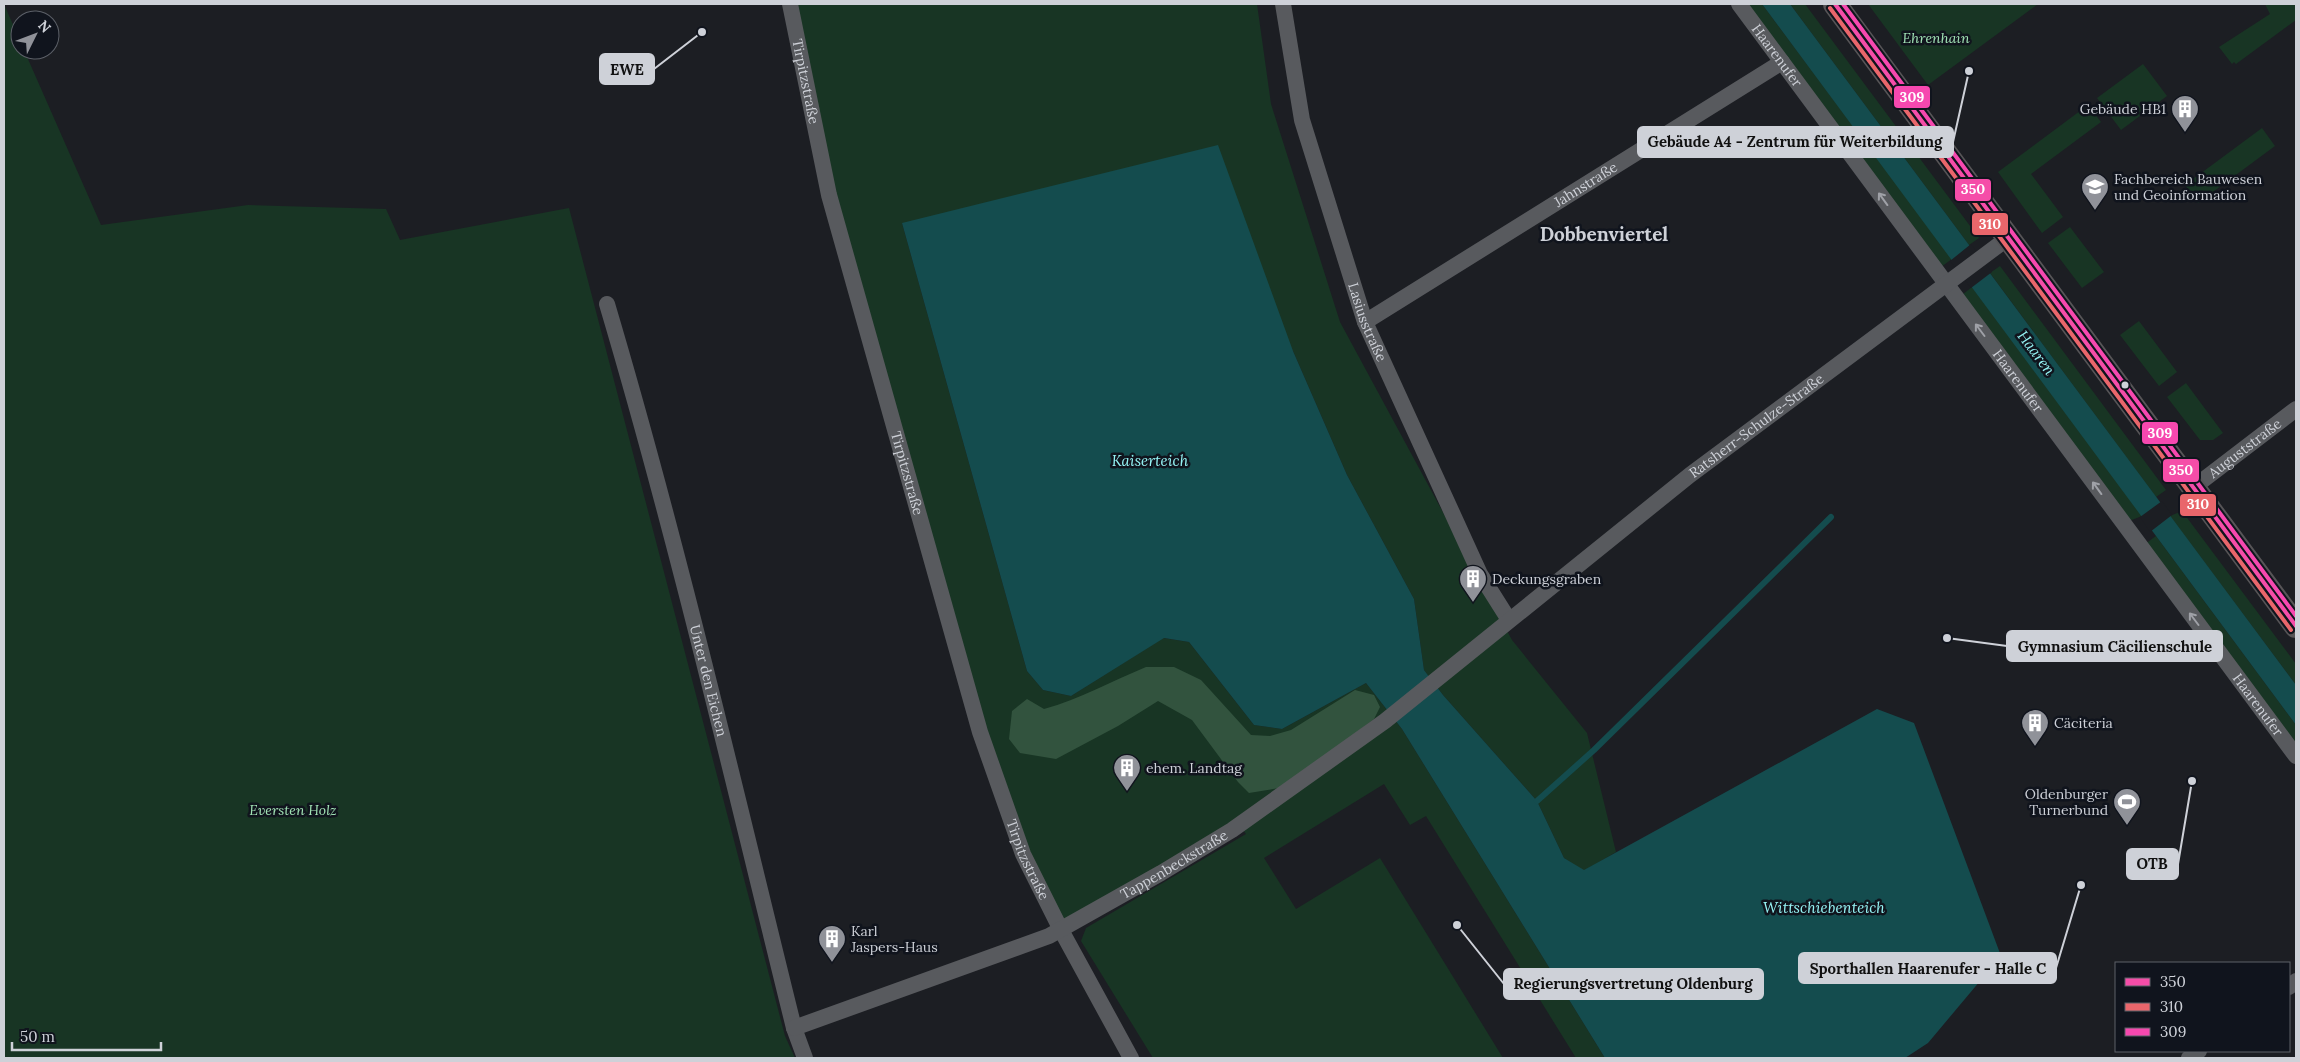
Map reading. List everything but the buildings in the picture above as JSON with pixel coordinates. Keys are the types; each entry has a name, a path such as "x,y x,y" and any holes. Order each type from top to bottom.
{"main road":[{"path":"1835,4 2296,626"}],"street":[{"name":"Tirpitzstraße","path":"790,4 829,195 979,728 1023,854 1061,930 1132,1058"},
{"name":"Lasiusstraße","path":"1283,4 1302,120 1365,322 1480,574 1509,620"},
{"name":"Haarenufer","path":"1739,4 2296,756"},
{"name":"Jahnstraße","path":"1365,322 1782,62"},
{"name":"Ratsherr-Schulze-Straße","path":"1509,620 1690,475 2008,238"},
{"name":"Unter den Eichen","path":"606,304 633,393 680,568 794,1028 805,1058"},
{"name":"Auguststraße","path":"2194,487 2296,409"},
{"name":"Tappenbeckstraße","path":"794,1028 1000,954 1061,930 1232,830 1385,721 1509,620"}],"green space":[{"name":"Eversten Holz","path":"4,4 10,18 10,60 28,60 101,225 248,205 386,209 400,240 569,208 785,1036 795,1058 4,1058"},
{"path":"790,4 1257,4 1271,104 1340,322 1512,640 1587,733 1616,852 1584,871 1564,858 1537,801 1443,695 1424,670 1414,599 1347,475 1293,351 902,223 1027,671 1043,690 1071,696 1163,638 1189,642 1254,725 1282,729 1366,683 1402,729 1605,1058 1576,1058 1426,816 1410,825 1384,784 1264,858 1296,909 1380,858 1503,1058 1153,1058 1081,941 1086,928 1246,834 1239,825 1061,930 1023,854 837,223"},
{"path":"1746,4 1762,4 1952,259 1941,267"},
{"path":"1790,4 1805,4 1979,238 1969,245"},
{"name":"Ehrenhain","path":"1868,4 2038,4 1928,85"},
{"path":"2265,4 2296,4 2296,20 2236,64 2234,62 2232,64 2219,47 2270,14"},
{"path":"2143,64 2167,96 2121,130 2097,98"},
{"path":"2088,105 2101,122 2031,174 2063,217 2042,233 1998,172"},
{"path":"2262,128 2275,146 2198,203 2185,185"},
{"path":"2070,227 2104,272 2082,288 2048,243"},
{"path":"2000,266 2166,490 2156,497 1990,273"},
{"path":"1972,287 2142,516 2129,521 1962,295"},
{"path":"2139,321 2177,372 2159,386 2120,335"},
{"path":"2186,383 2223,433 2213,440 2200,440 2167,397"},
{"path":"2182,511 2296,664 2296,685 2170,516"},
{"path":"2156,536 2296,725 2296,746 2145,544"},
{"path":"1146,667 1174,667 1201,680 1251,735 1270,736 1291,730 1355,690 1374,695 1380,707 1374,719 1285,787 1249,793 1238,782 1192,720 1158,701 1118,726 1056,759 1020,753 1009,739 1012,711 1027,699 1044,709 1083,695"}],"water":[{"name":"Haaren","path":"1762,4 1790,4 2296,685 2296,725"},
{"path":"1218,145 1293,351 1347,475 1414,599 1424,670 1443,695 1537,801 1564,858 1584,870 1877,709 1914,723 2001,956 1928,1043 1905,1058 1605,1058 1402,729 1366,683 1282,729 1254,725 1189,642 1164,638 1071,696 1043,690 1027,671 902,223"}],"pier":[{"path":"1971,244 1992,272 1971,288 1950,261"},
{"path":"2162,501 2172,515 2150,532 2140,517"}],"waterway":[{"path":"1537,801 1594,750 1831,517"}],"transit line":[{"name":"350","path":"1835,4 2296,626"},
{"name":"309","path":"1843,4 2296,616"},
{"name":"310","path":"1830,8 2291,630"}],"place":[{"name":"EWE","path":"702,32"},
{"name":"Gebäude A4 - Zentrum für Weiterbildung","path":"1969,71"},
{"name":"Gebäude HB1","path":"2185,133"},
{"name":"Fachbereich Bauwesen und Geoinformation","path":"2095,211"},
{"name":"Deckungsgraben","path":"1473,603"},
{"name":"Gymnasium Cäcilienschule","path":"1947,638"},
{"name":"Cäciteria","path":"2035,747"},
{"name":"OTB","path":"2192,781"},
{"name":"ehem. Landtag","path":"1127,792"},
{"name":"Oldenburger Turnerbund","path":"2127,826"},
{"name":"Sporthallen Haarenufer - Halle C","path":"2081,885"},
{"name":"Regierungsvertretung Oldenburg","path":"1457,925"},
{"name":"Karl Jaspers-Haus","path":"832,963"}],"district":[{"name":"Dobbenviertel","path":"1604,234"}],"water label":[{"name":"Kaiserteich","path":"1150,461"},
{"name":"Wittschiebenteich","path":"1824,908"}]}
